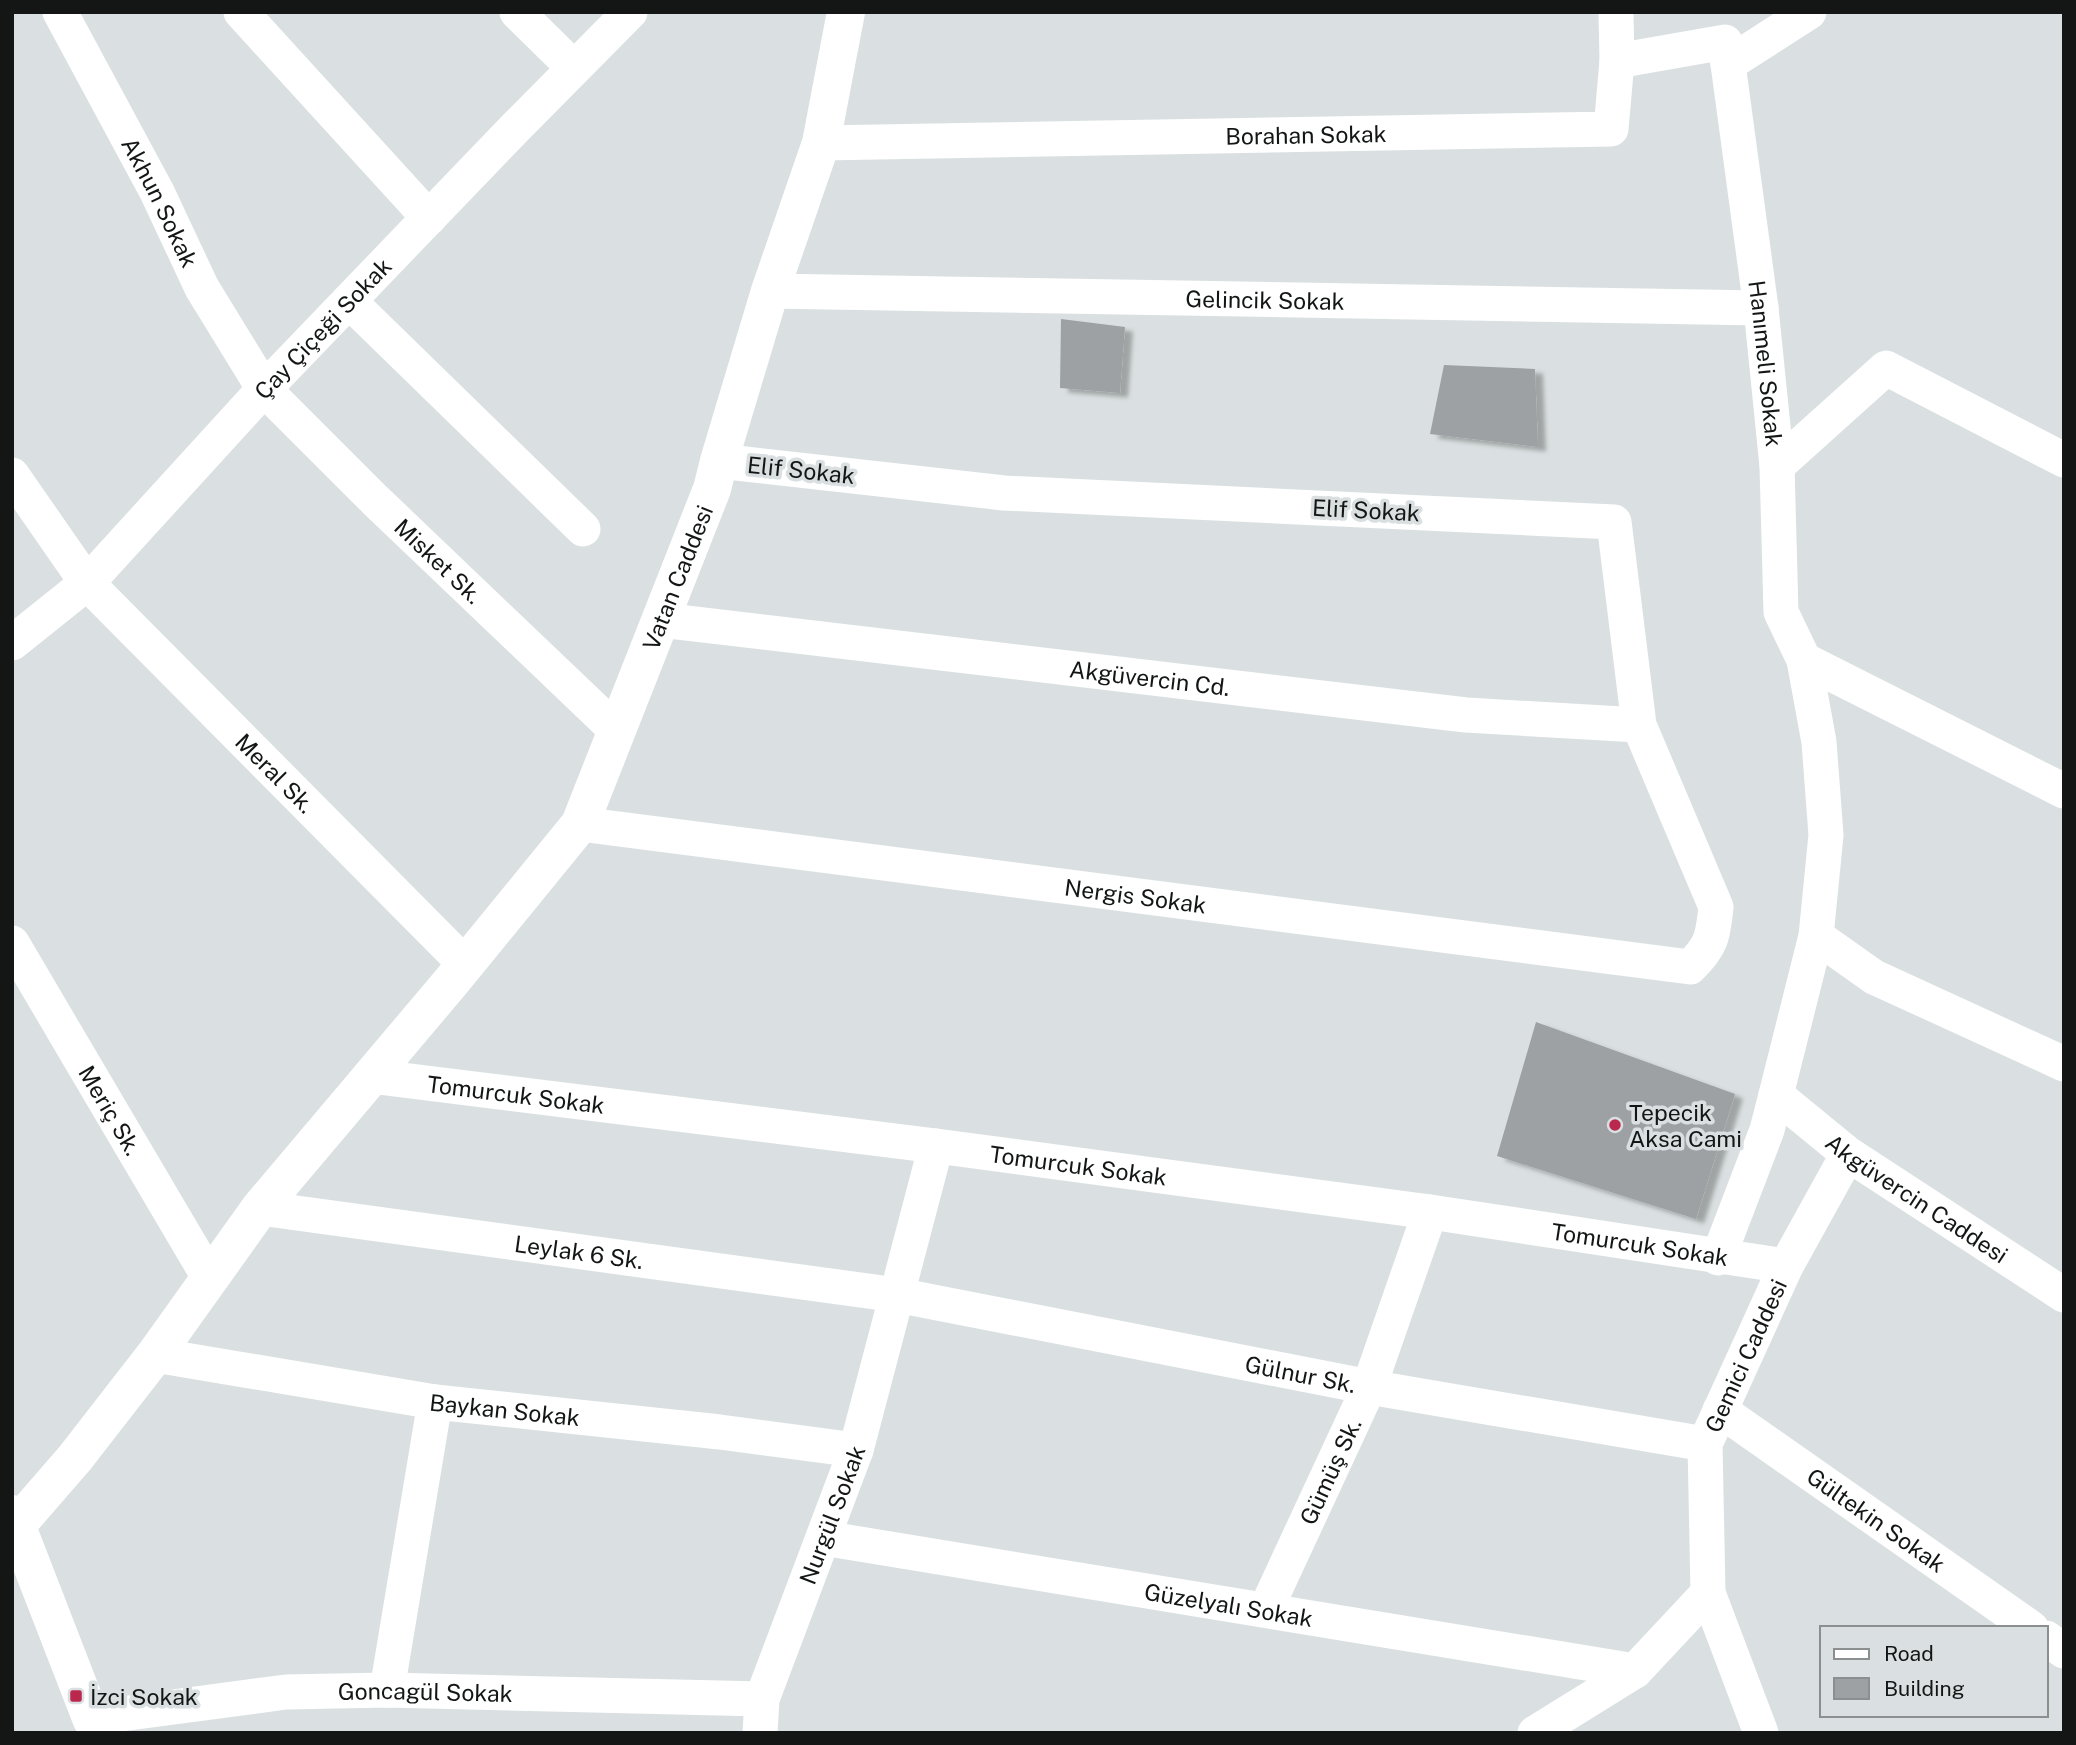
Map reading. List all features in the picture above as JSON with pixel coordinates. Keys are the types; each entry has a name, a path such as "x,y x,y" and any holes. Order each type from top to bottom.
{"street":[{"name":"Akhun Sokak","path":"60,12 158,192 202,288 264,389"},
{"path":"241,12 429,218"},
{"path":"517,12 574,68"},
{"name":"Çay Çiçeği Sokak","path":"12,643 87,583 264,389 630,12"},
{"name":"Vatan Caddesi","path":"14,1520 75,1458 155,1355 260,1208 580,824 712,489 771,291 821,143 846,12"},
{"path":"1616,12 1617,61 1727,53 1809,12"},
{"name":"Hanımeli Sokak","path":"1718,1258 1766,1130 1776,1095 1816,936 1826,835 1819,742 1804,660 1781,612 1777,466 1761,308 1727,53"},
{"name":"Borahan Sokak","path":"821,143 1612,129 1617,61"},
{"name":"Gelincik Sokak","path":"771,291 1761,308"},
{"path":"349,301 583,529"},
{"path":"1777,466 1886,368 2064,460"},
{"name":"Misket Sk.","path":"264,389 375,500 616,730"},
{"name":"Elif Sokak","path":"719,461 1004,493 1614,522 1639,725 1716,907 1713,937 1705,953 1690,967"},
{"name":"Meral Sk.","path":"12,475 87,583 465,964"},
{"name":"Akgüvercin Cd.","path":"661,620 1466,715 1639,725"},
{"path":"1804,660 2064,791"},
{"name":"Nergis Sokak","path":"580,824 1690,967"},
{"path":"1816,936 1874,977 2064,1065"},
{"name":"Meriç Sk.","path":"12,943 210,1279"},
{"name":"Tomurcuk Sokak","path":"370,1076 936,1146 1430,1212 1718,1258 1786,1266"},
{"name":"Akgüvercin Caddesi","path":"1776,1095 1848,1154 2064,1296"},
{"name":"Nurgül Sokak","path":"761,1716 856,1450 936,1146"},
{"name":"Gemici Caddesi","path":"1761,1733 1708,1593 1705,1444 1786,1266 1848,1154"},
{"name":"Leylak 6 Sk.","path":"260,1208 897,1295"},
{"name":"Gümüş Sk.","path":"1265,1609 1369,1387 1430,1212"},
{"name":"Gülnur Sk.","path":"897,1295 1369,1387 1705,1444"},
{"name":"Baykan Sokak","path":"155,1355 435,1402 720,1432 856,1450"},
{"path":"387,1690 435,1402"},
{"name":"Gültekin Sokak","path":"1720,1410 2028,1626"},
{"path":"14,1520 95,1725"},
{"name":"Güzelyalı Sokak","path":"823,1538 1635,1671"},
{"path":"1535,1733 1635,1671 1708,1593"},
{"path":"2048,1639 2064,1651"},
{"name":"Goncagül Sokak","path":"95,1725 286,1692 387,1690 761,1716"}],"building":[{"path":"1061,319 1125,327 1120,393 1060,388"},
{"path":"1444,365 1535,369 1538,447 1430,434"},
{"name":"Tepecik Aksa Cami","path":"1536,1022 1735,1094 1696,1219 1497,1156"}],"place":[{"name":"Tepecik Aksa Cami","path":"1615,1125"},
{"name":"İzci Sokak","path":"76,1696"}]}
